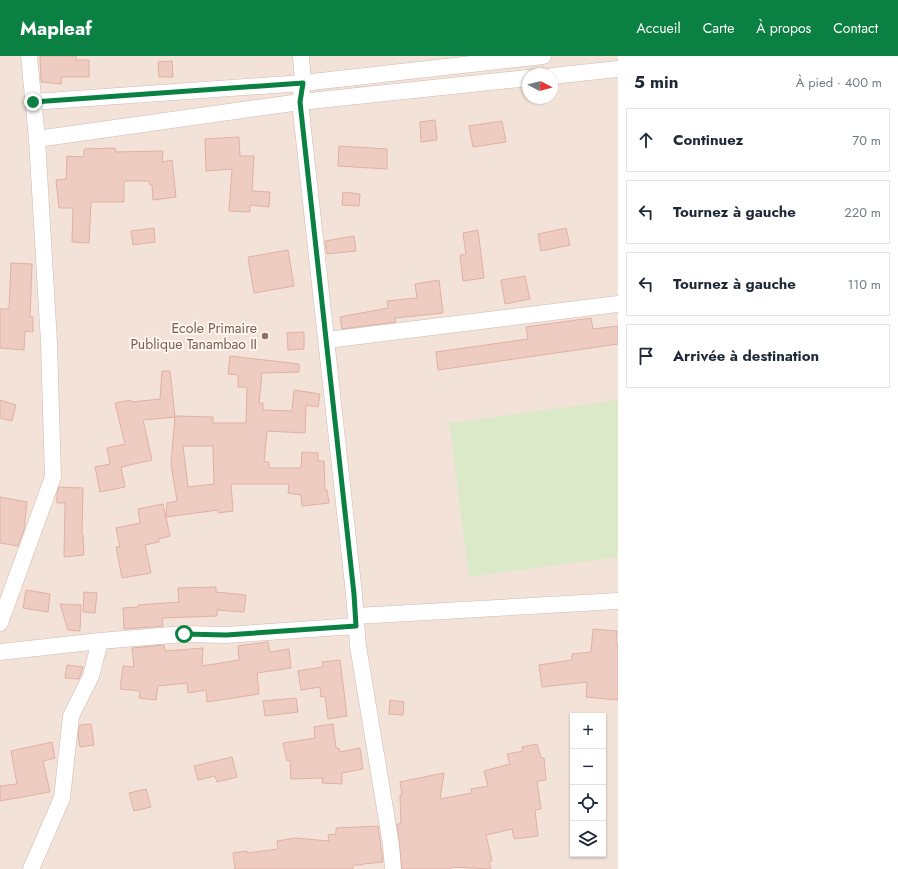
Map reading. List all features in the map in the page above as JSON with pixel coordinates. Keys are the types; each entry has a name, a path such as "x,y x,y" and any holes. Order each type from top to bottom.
{"street":[{"path":"0,623 53,477 49,344 37,139 29,56"},
{"path":"300,56 303,83 300,102 356,621 391,845 393,869"},
{"path":"33,102 303,83 543,56"},
{"path":"558,75 618,69"},
{"path":"37,139 300,102 522,79"},
{"path":"326,340 618,304"},
{"path":"0,652 100,641 184,634 226,635 356,621 618,601"},
{"path":"31,869 62,798 71,716 91,676 100,641"}],"shaded area":[{"path":"0,56 618,56 618,869 0,869"}],"green space":[{"path":"618,400 618,557 469,577 449,423"}],"building":[{"path":"40,56 76,56 76,60 89,60 89,77 62,77 61,84 41,82"},
{"path":"172,61 173,77 159,77 158,62"},
{"path":"435,120 437,140 421,142 420,122"},
{"path":"502,121 506,142 473,147 469,126"},
{"path":"239,137 240,156 254,156 252,191 270,192 269,207 250,205 250,212 229,211 232,169 206,171 205,139"},
{"path":"339,146 387,149 387,169 338,166"},
{"path":"115,148 116,152 163,151 162,162 172,160 176,197 153,200 152,185 150,185 149,181 124,181 124,202 91,202 89,243 72,242 73,208 59,208 56,180 66,179 67,156 84,157 84,149"},
{"path":"343,192 360,194 359,206 342,205"},
{"path":"154,228 155,242 133,245 131,231"},
{"path":"566,228 570,245 541,251 538,234"},
{"path":"478,230 484,278 463,281 460,255 466,254 463,233"},
{"path":"354,236 356,251 327,254 325,241"},
{"path":"288,250 294,286 254,293 248,257"},
{"path":"11,263 32,264 30,317 33,317 33,332 25,331 24,350 0,348 0,309 9,309"},
{"path":"525,276 530,299 505,304 501,280"},
{"path":"439,280 443,313 395,318 396,322 342,329 340,317 388,308 387,301 417,298 415,284"},
{"path":"591,318 593,329 618,326 618,344 438,370 436,352 528,339 526,327"},
{"path":"304,332 304,349 288,350 287,333"},
{"path":"230,356 299,364 299,372 262,373 259,403 263,403 263,410 292,411 294,390 320,394 318,407 306,405 305,433 267,431 264,462 269,462 269,468 301,468 302,452 318,453 318,461 324,461 325,490 327,490 329,503 302,506 301,495 288,493 289,484 231,484 233,511 218,513 218,510 166,517 167,503 177,501 171,464 175,416 213,417 213,423 246,423 247,387 238,387 238,375 228,374","holes":["183,446 213,446 214,484 188,487"]},
{"path":"162,371 170,371 175,417 143,420 152,460 121,467 125,487 100,492 95,467 110,464 107,448 125,444 115,403 131,400 131,402 160,399"},
{"path":"0,400 16,405 12,421 0,418"},
{"path":"59,487 83,488 82,535 84,555 64,557 65,503 57,503"},
{"path":"0,497 27,502 24,530 18,546 0,543"},
{"path":"163,504 170,536 159,539 159,542 145,545 151,573 122,578 116,547 120,547 116,528 140,523 138,509"},
{"path":"216,587 216,592 246,595 244,612 217,610 217,616 162,618 163,626 124,629 123,608 138,607 138,605 179,602 178,588"},
{"path":"26,590 50,594 48,612 23,608"},
{"path":"84,592 97,593 95,613 83,612"},
{"path":"60,604 81,605 80,631 68,630"},
{"path":"593,629 617,631 618,700 586,697 587,682 542,687 539,665 572,660 572,654 591,652"},
{"path":"268,642 270,652 289,649 291,668 257,673 259,694 207,702 206,690 188,693 187,683 158,686 156,700 139,698 140,691 120,689 123,666 134,667 132,648 164,645 165,651 203,648 202,666 239,660 238,646"},
{"path":"340,660 347,716 328,719 325,696 321,697 320,687 301,690 298,671 323,667 322,662"},
{"path":"67,665 83,667 79,679 65,678"},
{"path":"296,698 298,712 265,716 263,701"},
{"path":"390,700 404,702 403,715 389,714"},
{"path":"91,724 94,745 80,747 78,736 80,725"},
{"path":"333,724 336,748 339,748 340,752 360,748 363,769 342,773 342,784 322,783 323,778 291,779 290,760 287,761 283,743 315,738 314,727"},
{"path":"52,742 55,758 43,761 50,792 0,801 0,786 17,784 11,751"},
{"path":"537,744 541,758 544,758 546,780 537,781 541,809 535,810 538,836 514,839 512,829 486,835 492,861 489,861 491,869 451,867 451,869 402,869 397,824 401,824 400,795 402,795 400,782 444,773 440,799 472,793 471,789 488,786 484,771 510,764 507,754 523,751 522,747"},
{"path":"232,757 237,777 217,782 215,776 198,780 194,766"},
{"path":"146,789 151,807 134,811 129,793"},
{"path":"378,826 383,862 353,865 353,869 235,869 233,853 247,851 247,853 278,849 277,841 295,838 329,841 328,835 336,834 336,828"}],"place":[{"name":"Ecole Primaire Publique Tanambao II","path":"265,336"}],"route":[{"path":"33,102 303,83 300,102 354,594 356,626 226,635 184,634"}]}
